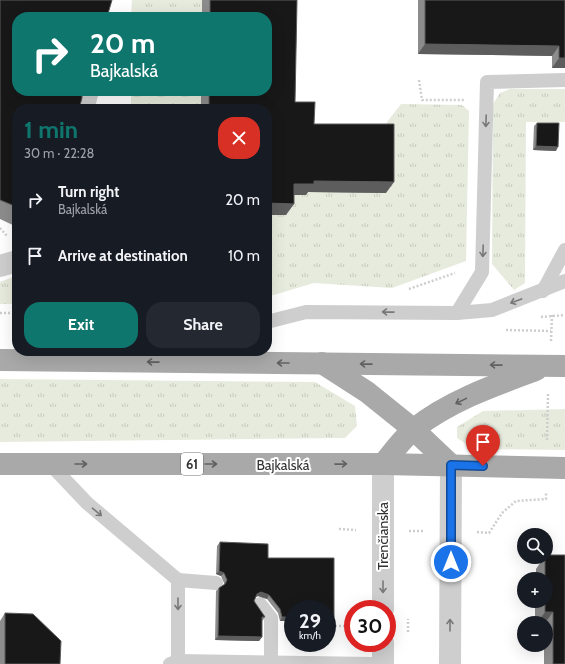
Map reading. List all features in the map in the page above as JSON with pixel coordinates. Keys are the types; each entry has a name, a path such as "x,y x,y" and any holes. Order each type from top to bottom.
{"main road":[{"path":"0,360 93,356 202,357 322,364 557,366"},
{"path":"322,364 367,392 413,429 451,465"},
{"path":"383,464 413,429 444,410 474,395 557,366"},
{"name":"Bajkalská","path":"0,464 383,464 556,467"}],"street":[{"path":"0,266 12,262"},
{"name":"Trenčianska","path":"383,464 383,600"},
{"path":"450,664 451,465"},
{"path":"383,652 383,664"}],"lane":[{"path":"458,313 482,272 487,82 565,80"},
{"path":"543,291 565,250"},
{"path":"272,321 306,312 458,313 492,310 565,281"},
{"path":"50,464 87,503 178,580 216,583"},
{"path":"178,580 175,663 373,664"},
{"path":"260,604 271,618 271,663"}],"path":[{"path":"0,312 12,313"},
{"path":"409,531 489,533 502,514 516,501 546,499 556,467 557,366 552,315 565,315"}],"green space":[{"path":"132,0 202,0 202,12 131,12"},
{"path":"510,89 565,89 565,122 526,122 525,283 514,290 492,264 493,104 500,93"},
{"path":"131,96 201,96 201,104 131,104"},
{"path":"401,104 462,105 469,111 466,261 392,288 314,283 272,296 272,210 286,195 306,192 386,136 387,122"},
{"path":"12,277 12,304 0,304 0,282"},
{"path":"0,379 315,382 355,406 357,426 345,438 0,442"},
{"path":"565,409 565,450 474,449 457,438 457,427 483,411"}],"building":[{"path":"0,0 112,0 108,12 12,12 12,96 82,96 82,98 80,104 12,104 12,205 0,200"},
{"path":"210,0 297,0 295,102 315,102 314,124 394,124 394,182 314,181 314,184 294,184 294,204 272,203 272,104 209,104 209,96 272,96 272,12 210,12"},
{"path":"425,0 565,0 565,58 559,58 559,46 425,44"},
{"path":"537,123 559,123 558,147 536,146"},
{"path":"220,542 268,544 268,558 334,558 334,600 284,600 284,617 282,617 280,609 269,595 261,592 257,594 254,601 265,617 262,617 262,637 218,636 219,588 225,584 227,580 224,573 219,571"},
{"path":"553,555 565,555 565,664 553,664 553,612 545,612 545,608 553,608 553,572 545,572 545,564 553,564"},
{"path":"5,613 33,614 61,641 60,664 5,664"}],"route":[{"path":"451,562 451,465 483,466"}]}
